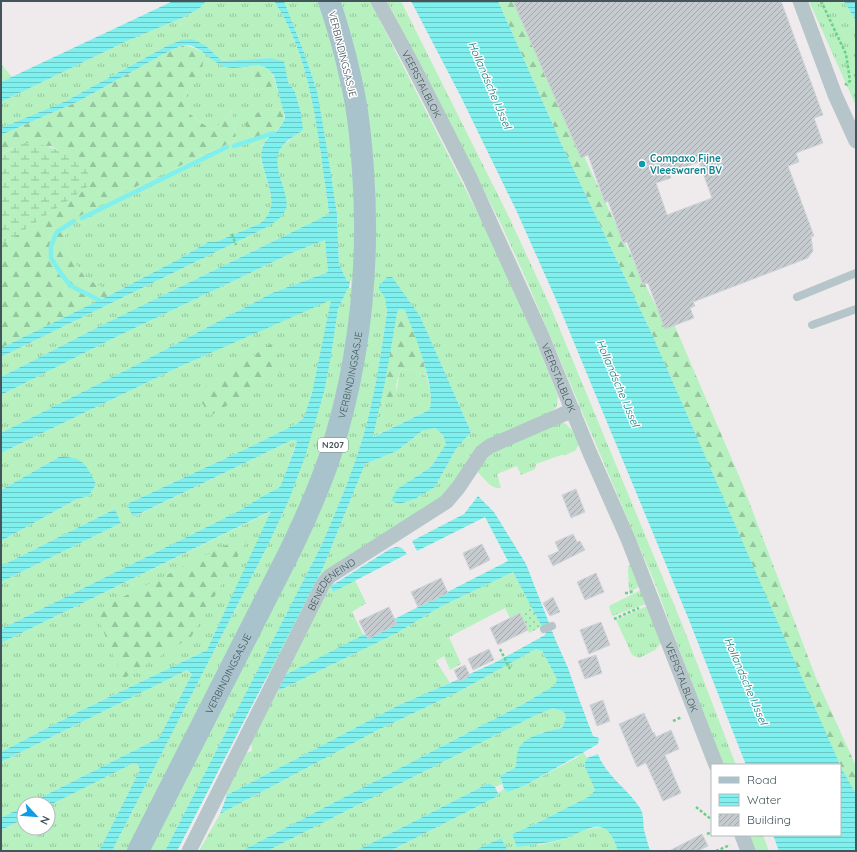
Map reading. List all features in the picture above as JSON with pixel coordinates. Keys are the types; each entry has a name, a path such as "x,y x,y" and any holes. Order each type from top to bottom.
{"main road":[{"name":"VERBINDINGSASJE","path":"138,851 290,551 313,502 330,457 345,404 355,357 363,302 366,256 365,201 360,139 352,81 330,1"}],"street":[{"name":"VEERSTALBLOK","path":"378,1 470,178 541,334 644,579 716,764"},
{"path":"800,1 835,95 856,141"},
{"name":"BENEDENEIND","path":"189,851 323,584 330,576 446,502 458,488 479,456 490,446 573,410"},
{"path":"736,840 748,851"}],"lane":[{"path":"797,297 856,273"},
{"path":"812,325 856,309"}],"path":[{"path":"821,1 846,54 850,81 835,95"},
{"path":"232,234 236,245"},
{"path":"625,593 629,594"},
{"path":"614,619 632,611"},
{"path":"500,649 510,669"},
{"path":"696,807 711,819"},
{"path":"707,834 711,832"},
{"path":"716,851 736,840"}],"green space":[{"path":"206,1 274,1 298,50 313,104 329,214 102,325 1,377 1,357 265,228 285,212 286,198 277,166 277,157 282,146 291,139 301,113 295,92 288,82 284,68 270,58 222,61 205,45 181,40 165,47 66,101 1,128 1,102 127,41 182,18 200,8"},
{"path":"284,1 320,1 346,104 357,195 352,315 331,418 304,499 129,851 112,851 269,543 288,502 331,356 338,309 348,288 351,288 351,281 347,281 339,264 337,214 317,91"},
{"path":"339,1 370,1 507,271 558,396 557,406 550,413 478,447 468,459 451,488 435,504 327,574 273,672 265,679 323,568 365,464 397,451 422,431 435,428 443,435 446,444 431,467 397,489 392,501 400,504 415,499 435,487 456,449 471,432 420,316 381,290 385,298 387,312 375,386 364,435 337,510 321,546 165,851 148,851 199,752 366,342"},
{"path":"387,1 401,1 509,217 551,308 682,624 736,764 722,764 654,581 501,224"},
{"path":"498,1 518,1 565,115 607,206 664,323 674,324 742,483 816,678 856,766 856,794 841,768 841,764 839,764 834,754 651,332 561,143"},
{"path":"809,1 844,1 856,21 856,106"},
{"path":"185,45 204,53 202,70 195,82 187,88 186,103 189,112 198,121 214,130 232,111 236,140 149,180 72,220 67,228 64,239 68,253 85,277 112,294 1,348 1,244 20,233 85,189 81,163 51,146 12,148 1,155 1,135 79,101 171,50"},
{"path":"204,53 227,67 250,66 255,91 276,85 283,108 254,113 245,125 252,137 262,146 261,157 270,193 270,210 259,224 218,241 208,242 112,294 85,277 68,253 64,239 67,228 72,220 82,213 236,140 232,111 214,130 191,115 186,106 187,88 195,82"},
{"path":"1,64 12,77 1,82"},
{"path":"255,65 270,70 276,85 255,91 250,66"},
{"path":"283,108 284,118 282,124 270,135 262,146 254,140 245,125 248,117 254,113"},
{"path":"22,143 47,146 74,158 85,167 91,182 85,189 20,233 1,244 1,155"},
{"path":"325,240 328,272 272,293 136,365 1,433 1,395 120,335 294,252"},
{"path":"332,299 312,393 304,417 298,423 127,504 134,517 292,440 297,441 280,487 237,512 1,629 1,582 121,523 115,509 1,566 1,541 77,499 89,496 96,484 81,461 59,457 1,490 1,453 179,367"},
{"path":"399,309 403,309 410,321 421,352 427,377 411,369 401,370 398,376 396,390 392,398 379,407 397,313"},
{"path":"271,344 285,369 210,416 196,393"},
{"path":"411,369 427,377 431,398 429,410 372,437 379,407 385,404 394,394 398,386 401,370"},
{"path":"561,422 566,424 572,430 578,440 576,450 536,464 535,469 521,475 517,466 497,474 501,488 491,485 476,470 485,456"},
{"path":"272,511 207,650 74,714 1,752 1,643"},
{"path":"252,532 191,637 123,679 95,611"},
{"path":"630,564 639,587 629,592 628,568"},
{"path":"513,572 532,607 510,618 505,608 449,637 461,664 450,670 444,656 436,661 450,683 399,705 227,795 224,794 243,754 252,751 251,740 278,691 397,633 440,607"},
{"path":"355,580 366,603 352,612 364,636 285,675 320,602 331,586 333,592"},
{"path":"641,590 646,604 612,616 609,606"},
{"path":"647,606 661,643 655,650 639,658 632,655 616,620"},
{"path":"532,607 541,625 543,626 529,633 520,613"},
{"path":"536,649 542,651 557,679 555,685 525,703 241,851 199,851 220,814 378,730 460,691"},
{"path":"187,670 192,674 159,738 44,796 16,796 16,810 1,818 1,762"},
{"path":"553,708 564,712 566,718 562,728 540,733 520,747 516,767 500,776 502,784 495,787 489,783 356,851 267,851 532,717"},
{"path":"583,752 587,758 584,765 595,790 590,796 512,834 539,845 564,839 585,830 600,827 611,834 618,851 508,851 501,838 473,851 390,851 496,797 498,793 504,789 508,792 526,785 576,758"},
{"path":"134,763 138,765 140,770 99,851 1,851 1,830 16,823 16,836 56,836 56,802"},
{"path":"749,836 763,836 769,851 755,851"}],"water":[{"path":"173,1 206,1 200,8 182,18 127,41 1,102 1,82"},
{"path":"274,1 284,1 317,91 337,214 339,264 347,281 350,281 349,288 338,309 324,392 305,457 288,502 269,543 112,851 99,851 140,770 138,765 134,763 56,802 56,796 44,796 159,738 192,674 187,670 1,762 1,752 74,714 207,650 271,511 1,643 1,629 237,512 280,487 297,441 292,440 133,517 127,504 252,446 298,423 304,417 312,393 331,300 179,367 1,453 1,433 136,365 272,293 328,272 325,240 294,252 120,335 1,395 1,377 102,325 329,214 311,94 300,55 284,19"},
{"name":"Hollandsche IJssel","path":"411,1 498,1 561,143 651,332 840,764 746,764 689,620 558,304 517,212 460,95"},
{"path":"844,1 856,1 856,21"},
{"path":"192,39 205,45 222,61 270,58 284,61 288,82 295,92 301,113 303,130 291,138 281,148 278,156 279,173 286,199 284,213 278,220 265,228 1,357 1,348 112,294 208,242 218,241 259,224 269,212 271,199 262,161 262,148 268,138 283,123 285,117 274,76 264,66 258,65 239,68 226,67 201,51 190,46 183,45 171,50 79,101 1,135 1,128 66,101 165,47 181,40"},
{"path":"387,277 392,277 420,316 471,432 456,449 435,487 415,499 400,504 391,501 397,489 431,467 446,444 443,435 435,428 422,431 397,451 365,464 323,568 177,851 165,851 321,546 344,491 364,435 377,375 387,312 385,298 379,289 379,283 382,283","holes":["399,309 403,309 423,361 430,390 431,402 429,410 373,437 386,377 397,313"]},
{"path":"59,457 74,458 86,466 96,484 89,496 77,499 1,541 1,490"},
{"path":"478,496 494,512 526,564 568,668 593,736 599,738 598,744 526,785 508,792 504,789 500,776 516,767 517,752 522,744 538,734 562,728 566,718 564,712 553,708 532,717 267,851 241,851 525,703 555,685 557,679 542,651 536,649 460,691 378,730 220,814 227,795 399,705 496,662 545,635 546,631 544,626 541,625 513,572 440,607 397,633 278,691 285,675 508,561 485,517 417,551 412,541 464,514"},
{"path":"115,509 121,523 1,582 1,566"},
{"path":"396,547 402,548 407,554 333,592 331,586 390,549"},
{"path":"598,754 606,769 635,801 641,810 644,830 650,851 618,851 610,833 604,828 600,827 586,829 563,839 517,847 512,834 590,796 595,790 584,765 587,758"},
{"path":"841,768 856,794 856,851 779,851 773,836 841,836"},
{"path":"489,783 495,787 498,793 496,797 390,851 356,851"},
{"path":"16,810 16,823 1,830 1,818"},
{"path":"501,838 508,851 473,851"}],"building":[{"name":"Compaxo Fijne Vleeswaren BV","path":"513,1 781,1 823,115 814,118 823,143 796,153 799,162 788,166 814,236 811,237 813,251 808,258 693,302 695,306 690,308 694,318 665,329 648,283 643,285 627,242 623,243 608,201 605,203 588,155 581,158","holes":["699,162 712,198 667,215 656,183 671,178 669,173"]},
{"path":"576,489 585,512 571,518 562,495"},
{"path":"573,534 577,542 580,541 585,550 553,566 548,556 559,551 555,542"},
{"path":"482,544 490,560 470,570 463,553"},
{"path":"596,573 604,592 585,600 577,582"},
{"path":"441,578 448,593 418,607 411,592"},
{"path":"553,597 560,612 550,616 543,603"},
{"path":"389,607 397,624 368,639 359,621"},
{"path":"520,613 528,630 498,645 490,628"},
{"path":"601,622 610,645 589,654 580,630"},
{"path":"489,649 494,660 473,670 468,659"},
{"path":"596,655 602,673 585,679 578,661"},
{"path":"465,665 470,676 459,681 454,670"},
{"path":"603,700 610,721 597,726 590,705"},
{"path":"644,713 656,737 671,730 679,749 665,755 681,793 663,801 646,763 637,767 619,724"},
{"path":"702,834 708,846 698,851 669,851"}],"waterway":[{"path":"234,146 274,133"},
{"path":"82,218 227,147"},
{"path":"74,221 57,232 51,246 51,258 71,286 99,300"}],"place":[{"name":"Compaxo Fijne Vleeswaren BV","path":"642,164"}]}
